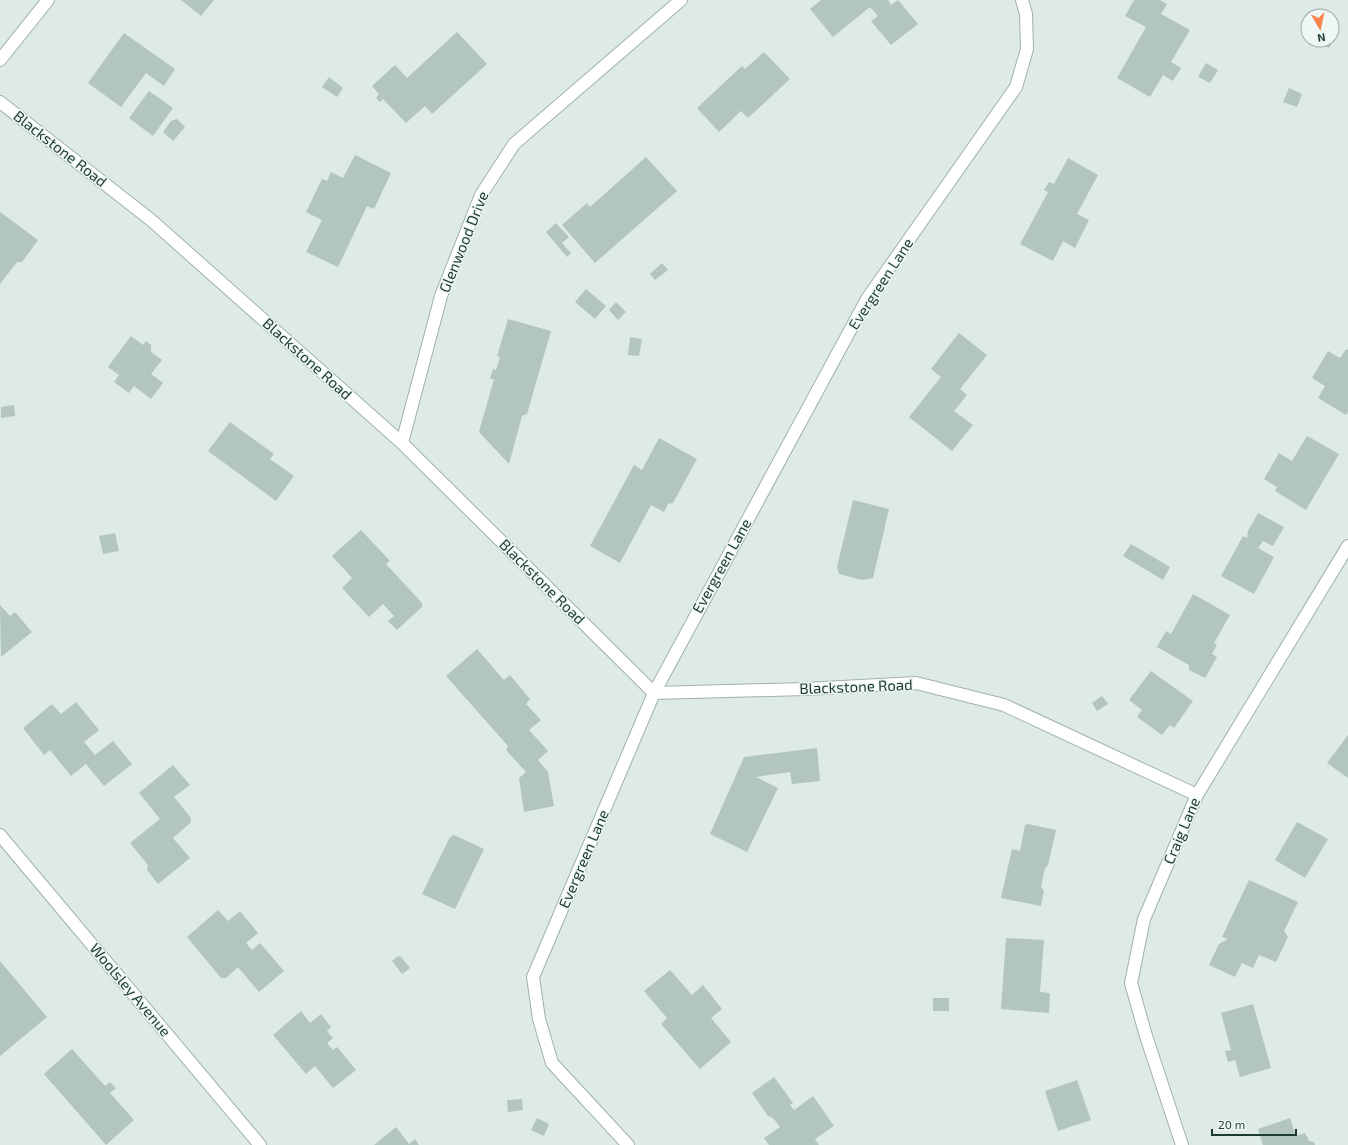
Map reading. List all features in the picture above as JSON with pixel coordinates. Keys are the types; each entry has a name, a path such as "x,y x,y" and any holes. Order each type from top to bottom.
{"street":[{"path":"0,60 48,0"},
{"name":"Glenwood Drive","path":"402,443 441,296 481,195 514,144 682,0"},
{"name":"Evergreen Lane","path":"628,1145 552,1062 539,1019 534,977 654,693 867,299 1016,87 1027,49 1026,14 1022,0"},
{"name":"Blackstone Road","path":"0,102 151,220 402,443 654,693 916,683 1004,705 1197,795"},
{"name":"Craig Lane","path":"1182,1145 1146,1036 1131,983 1144,919 1197,795 1348,546"},
{"name":"Woolsley Avenue","path":"1,840 260,1145"}],"building":[{"path":"181,0 214,0 201,16"},
{"path":"821,0 888,0 891,5 898,0 918,24 891,45 871,21 878,16 870,7 833,37 810,9"},
{"path":"1134,0 1160,0 1167,4 1161,14 1190,30 1171,62 1181,68 1173,81 1163,75 1150,97 1117,78 1146,27 1125,16"},
{"path":"457,32 487,64 432,114 425,106 406,123 383,99 380,102 376,98 379,94 372,86 395,65 407,78"},
{"path":"124,33 175,69 164,86 146,73 121,107 88,83"},
{"path":"764,52 790,79 748,118 741,111 719,132 697,108 742,66 745,69"},
{"path":"1206,63 1218,70 1210,83 1198,77"},
{"path":"329,77 343,88 337,97 322,87"},
{"path":"1289,88 1302,94 1297,107 1283,102"},
{"path":"149,91 173,108 153,136 129,118"},
{"path":"177,119 185,127 173,141 163,132 171,121"},
{"path":"355,155 391,173 374,209 367,206 338,267 306,252 322,220 306,212 322,179 327,181 331,172 343,178"},
{"path":"646,157 677,191 595,263 562,225 587,203 590,207"},
{"path":"1068,158 1098,175 1077,214 1089,220 1075,248 1063,241 1053,261 1020,244 1048,192 1044,190 1049,182 1054,184"},
{"path":"0,212 38,240 22,262 17,262 0,284"},
{"path":"556,223 569,237 562,243 571,253 567,257 546,232"},
{"path":"662,263 668,270 655,280 650,274"},
{"path":"586,289 606,306 595,319 575,302"},
{"path":"616,302 626,312 618,320 609,310"},
{"path":"508,319 551,331 527,414 522,416 509,464 479,432 494,379 490,379 493,369 496,370 500,357 497,356"},
{"path":"959,333 987,355 960,389 967,395 954,411 973,425 952,451 909,417 941,377 931,369"},
{"path":"131,336 143,345 146,341 151,345 151,352 162,360 151,374 163,383 151,399 134,386 129,393 114,382 119,375 108,367"},
{"path":"630,337 642,339 639,356 628,355"},
{"path":"1346,349 1348,350 1348,412 1346,415 1318,398 1325,386 1312,378 1328,351 1340,358"},
{"path":"14,405 15,416 1,418 1,407"},
{"path":"230,422 274,454 270,459 294,476 276,501 208,451"},
{"path":"1307,436 1339,454 1306,510 1275,491 1277,487 1264,479 1279,453 1292,461"},
{"path":"659,438 697,459 673,503 668,504 664,512 651,505 620,563 590,546 634,465 642,470"},
{"path":"853,500 889,509 873,578 862,580 839,574 837,567"},
{"path":"1258,513 1284,527 1273,546 1263,541 1258,548 1274,557 1254,594 1221,576 1243,536 1247,538 1248,531"},
{"path":"361,530 390,561 386,564 422,603 422,607 397,630 388,621 394,616 383,604 369,617 342,588 352,578 332,556"},
{"path":"115,533 119,551 103,554 99,536"},
{"path":"1131,544 1170,567 1163,580 1123,556"},
{"path":"1193,594 1230,615 1214,643 1217,645 1212,654 1217,657 1205,678 1189,670 1189,665 1157,647 1166,631 1171,634"},
{"path":"0,605 10,616 15,612 32,632 1,657"},
{"path":"477,649 504,680 510,675 530,699 526,704 541,720 529,730 548,751 538,760 548,772 554,806 524,812 519,778 526,772 506,750 508,746 446,676"},
{"path":"1151,671 1193,701 1174,728 1170,725 1162,735 1137,717 1142,710 1129,700"},
{"path":"1102,696 1108,704 1097,711 1092,703"},
{"path":"76,702 99,730 84,742 95,755 113,741 132,764 104,786 86,764 71,776 50,750 44,755 23,728 52,704 61,714"},
{"path":"1348,735 1348,778 1327,763"},
{"path":"817,748 820,781 792,784 790,772 756,777 778,788 747,852 710,834 744,757"},
{"path":"173,765 190,785 174,797 191,818 191,822 173,838 190,858 158,884 147,870 148,865 130,843 160,819 139,793"},
{"path":"1297,822 1328,839 1305,878 1275,860"},
{"path":"1028,824 1056,830 1041,887 1044,891 1041,906 1001,898 1012,849 1020,851 1025,825"},
{"path":"454,835 484,849 455,909 422,894 450,837"},
{"path":"1249,880 1298,902 1284,931 1288,937 1276,962 1259,955 1253,968 1242,963 1235,977 1209,965 1219,944 1228,939 1222,937"},
{"path":"218,910 228,921 240,911 258,933 246,943 252,950 260,943 284,971 259,992 238,967 226,978 221,978 187,937"},
{"path":"1006,938 1044,940 1040,992 1050,993 1049,1013 1001,1009"},
{"path":"398,956 401,957 410,968 402,974 392,961"},
{"path":"0,961 47,1017 0,1056"},
{"path":"670,970 692,995 703,985 722,1009 711,1018 731,1042 700,1069 661,1024 667,1018 644,991"},
{"path":"933,998 949,998 949,1011 933,1011"},
{"path":"1253,1004 1271,1068 1240,1077 1235,1060 1228,1062 1225,1051 1231,1050 1221,1013"},
{"path":"301,1011 310,1023 321,1014 331,1027 327,1031 333,1038 327,1043 333,1050 337,1047 356,1070 333,1088 315,1066 306,1074 273,1035"},
{"path":"72,1049 105,1086 110,1082 116,1088 110,1093 134,1120 106,1145 44,1074"},
{"path":"774,1077 793,1103 790,1105 794,1110 813,1096 834,1126 815,1139 819,1145 769,1145 764,1138 780,1127 773,1118 768,1116 752,1093"},
{"path":"1077,1080 1091,1120 1058,1131 1045,1091"},
{"path":"522,1099 523,1110 508,1112 507,1100"},
{"path":"537,1118 549,1124 544,1136 531,1130"},
{"path":"1290,1118 1296,1136 1305,1133 1309,1141 1314,1142 1315,1145 1263,1145 1258,1129"},
{"path":"396,1127 409,1144 415,1139 419,1145 374,1145"}]}
